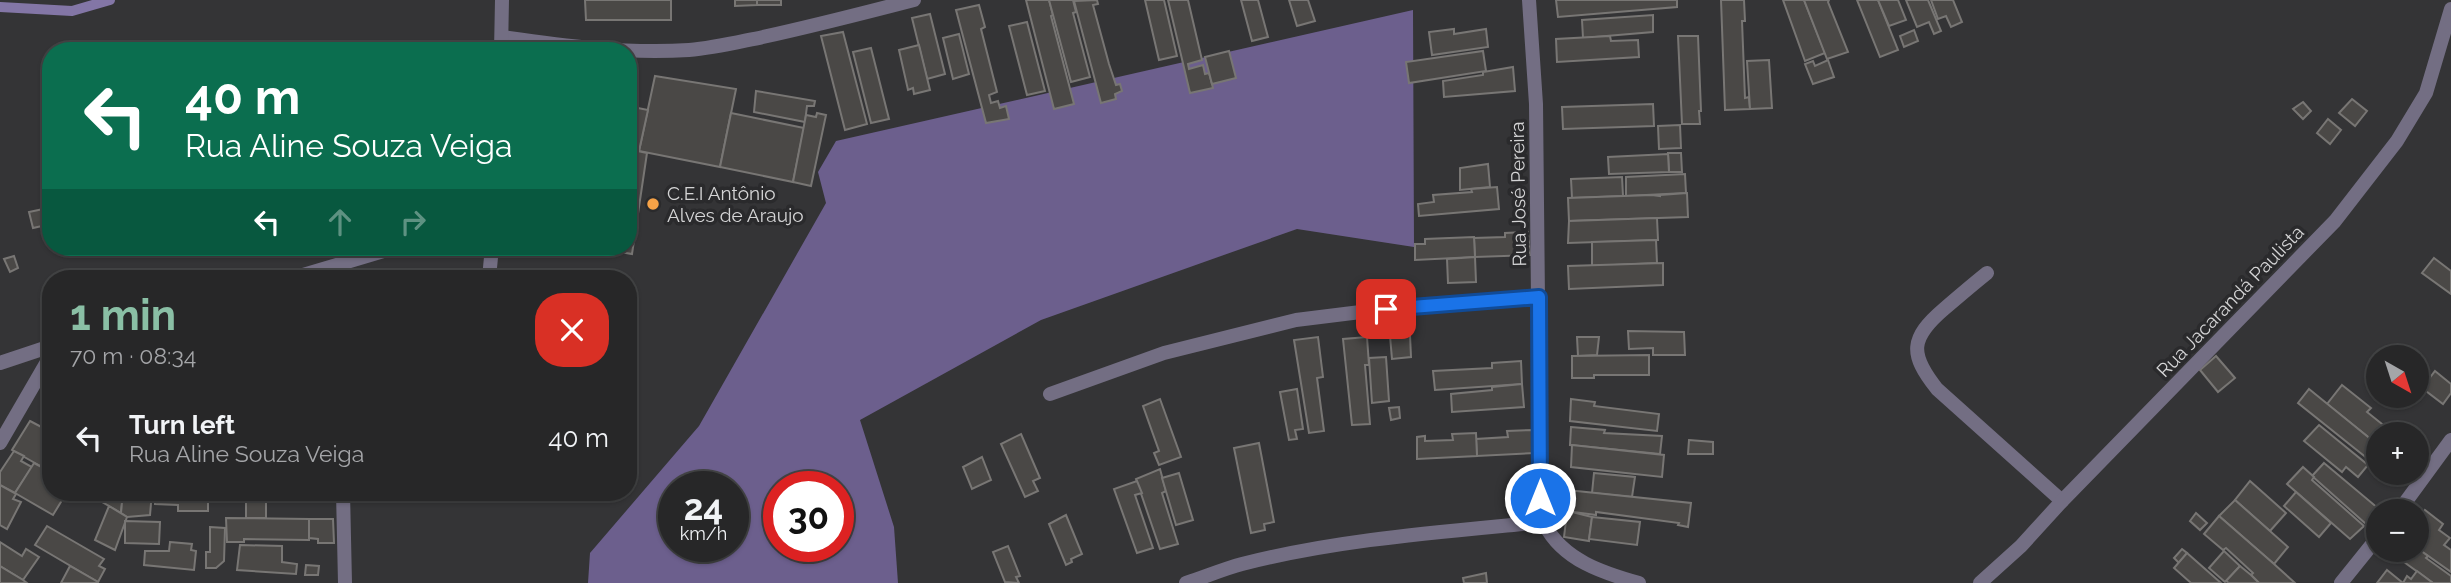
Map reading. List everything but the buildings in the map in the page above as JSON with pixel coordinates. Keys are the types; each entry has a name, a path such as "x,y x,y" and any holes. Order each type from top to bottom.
{"street":[{"path":"501,42 502,0"},
{"path":"637,51 690,50 796,30 914,0"},
{"name":"Rua José Pereira","path":"1529,0 1536,104 1540,498 1543,523"},
{"name":"Rua Jacarandá Paulista","path":"1980,583 2021,546 2335,221 2397,141 2426,93 2451,9"},
{"path":"344,270 376,256"},
{"path":"1987,273 1927,324 1917,339 1917,352 1923,372 1937,389 2062,501"},
{"path":"1050,394 1164,353 1296,320 1409,306 1539,297"},
{"path":"0,363 42,349"},
{"path":"0,443 42,371"},
{"path":"2408,499 2451,440"},
{"path":"343,501 345,583"},
{"path":"1186,583 1240,565 1326,546 1428,533 1543,523 1555,540 1582,563 1639,583"},
{"path":"2341,583 2366,552"}],"shaded area":[{"path":"1413,10 1414,247 1297,229 1041,320 860,420 894,527 898,583 588,583 590,553 658,474 658,562 749,562 749,471 660,471 699,426 826,203 818,172 836,141"}],"waterway":[{"path":"0,7 72,11 110,0"}],"place":[{"name":"C.E.I Antônio Alves de Araujo","path":"653,204"}],"route":[{"path":"1386,309 1539,297 1540,498"}]}
